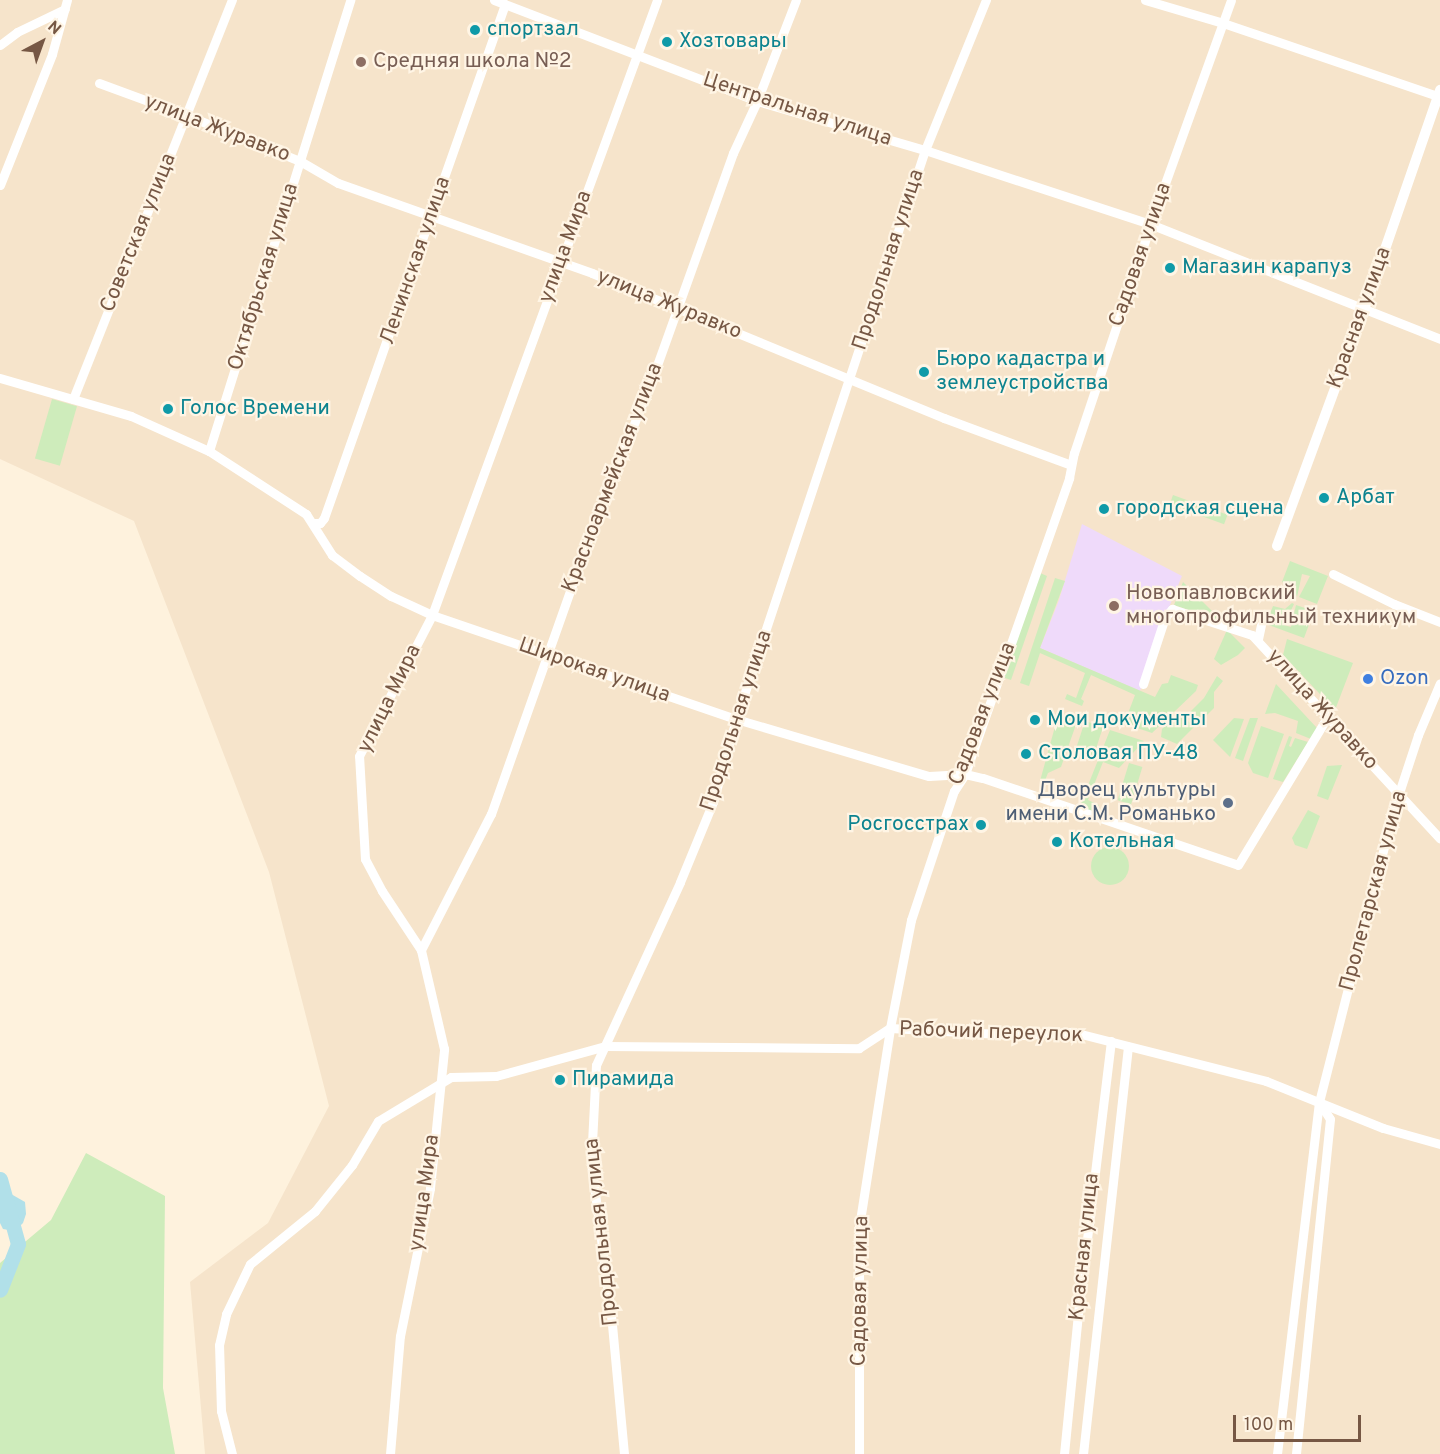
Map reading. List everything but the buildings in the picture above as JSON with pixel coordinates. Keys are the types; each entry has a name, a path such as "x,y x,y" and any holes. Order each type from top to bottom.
{"street":[{"name":"Советская улица","path":"73,399 232,0"},
{"name":"Октябрьская улица","path":"209,451 350,0"},
{"name":"Центральная улица","path":"494,0 757,101 925,150 1150,224 1440,339"},
{"name":"улица Мира","path":"390,1454 400,1336 430,1188 438,1085 444,1049 421,950 382,891 365,859 359,756 432,615 657,0"},
{"name":"Красноармейская улица","path":"421,950 490,814 598,512 651,382 733,153 757,101 796,0"},
{"name":"Продольная улица","path":"624,1454 612,1324 591,1163 596,1065 713,802 736,719 925,150 986,0"},
{"path":"1145,0 1223,23 1439,94"},
{"name":"Садовая улица","path":"859,1454 859,1227 890,1029 911,920 954,791 965,774 1071,465 1150,224 1231,0"},
{"name":"Ленинская улица","path":"321,537 324,518 505,4"},
{"path":"0,45 17,32 66,5"},
{"path":"0,185 52,54 66,5"},
{"name":"улица Журавко","path":"99,83 186,114 300,161 338,183 678,308 944,418 1071,465"},
{"name":"Красная улица","path":"1276,546 1365,308 1439,94"},
{"name":"Широкая улица","path":"0,378 131,416 209,451 300,510 314,523 332,555 360,576 391,596 432,615 736,719 929,776 965,774 1238,865 1328,716"},
{"path":"314,523 320,523 324,518"},
{"path":"1333,574 1394,604 1440,622"},
{"path":"1143,684 1165,617 1172,609 1255,637 1262,625"},
{"name":"улица Журавко","path":"1255,637 1398,796 1440,839"},
{"name":"Пролетарская улица","path":"1277,1454 1319,1102 1398,796 1418,735 1440,683"},
{"name":"Рабочий переулок","path":"232,1454 221,1411 218,1375 219,1345 226,1314 236,1288 250,1264 309,1216 331,1193 352,1165 378,1121 452,1077 496,1076 606,1046 859,1048 890,1029 1021,1035 1073,1032 1266,1081 1383,1128 1440,1144"},
{"name":"Красная улица","path":"1065,1454 1079,1305 1111,1041"},
{"name":"Красная улица","path":"1083,1454 1128,1046"},
{"path":"1296,1454 1330,1119 1319,1102"}],"shaded area":[{"path":"0,0 1440,0 1440,1454 205,1454 190,1282 268,1223 329,1106 269,872 134,521 0,459"},
{"name":"Новопавловский многопрофильный техникум","path":"1082,524 1182,576 1165,617 1140,691 1040,648 1059,600"}],"green space":[{"path":"52,399 77,406 60,466 35,459"},
{"path":"1173,495 1228,515 1224,524 1170,504"},
{"path":"1290,561 1328,576 1317,604 1299,597 1310,576 1302,574 1297,597 1293,586 1282,582"},
{"path":"1040,573 1047,576 1011,680 1002,677"},
{"path":"1055,578 1065,581 1040,648 1155,697 1162,684 1168,683 1171,675 1198,685 1196,691 1152,733 1119,722 1122,715 1127,716 1135,695 1091,675 1081,699 1084,701 1082,706 1065,699 1067,694 1076,698 1085,673 1040,653 1029,686 1020,683"},
{"path":"1183,582 1223,622 1174,605"},
{"path":"1292,603 1294,604 1284,625 1291,627 1296,605 1314,611 1304,638 1266,624 1273,606 1285,609"},
{"path":"1227,630 1245,648 1221,665 1214,659"},
{"path":"1287,639 1353,663 1335,710 1283,655"},
{"path":"1217,676 1223,681 1214,692 1214,708 1198,724 1188,714 1204,698"},
{"path":"1276,684 1317,728 1311,739 1296,733 1298,721 1275,713 1265,714"},
{"path":"1059,712 1078,719 1061,767 1048,773 1044,783 1040,781"},
{"path":"1179,712 1194,727 1177,744 1161,737 1162,729"},
{"path":"1234,718 1244,719 1230,757 1213,740"},
{"path":"1250,718 1258,718 1243,761 1235,758"},
{"path":"1085,721 1103,727 1094,755 1076,750"},
{"path":"1261,726 1284,734 1268,778 1253,773 1248,763"},
{"path":"1110,730 1144,741 1119,768 1103,762 1088,800 1099,805 1093,813 1079,808"},
{"path":"1289,736 1292,737 1289,746 1291,747 1295,738 1308,742 1283,782 1273,779"},
{"path":"1129,763 1142,767 1131,804 1118,800"},
{"path":"1342,765 1328,800 1317,796 1327,766"},
{"path":"1308,810 1320,816 1307,849 1295,845 1292,838"},
{"path":"1110,847 1123,853 1129,866 1123,879 1110,885 1097,879 1091,866 1097,853"},
{"path":"86,1153 165,1196 163,1388 175,1454 0,1454 0,1263 51,1220"}],"water":[{"path":"4,1190 25,1202 26,1214 23,1223 15,1231 3,1229 0,1223 0,1202"}],"waterway":[{"path":"0,1179 18,1244 0,1290"}],"place":[{"name":"спортзал","path":"475,30"},
{"name":"Хозтовары","path":"667,42"},
{"name":"Средняя школа №2","path":"361,62"},
{"name":"Магазин карапуз","path":"1170,268"},
{"name":"Бюро кадастра и землеустройства","path":"924,372"},
{"name":"Голос Времени","path":"168,409"},
{"name":"Арбат","path":"1324,498"},
{"name":"городская сцена","path":"1104,509"},
{"name":"Новопавловский многопрофильный техникум","path":"1114,606"},
{"name":"Ozon","path":"1368,679"},
{"name":"Мои документы","path":"1035,720"},
{"name":"Столовая ПУ-48","path":"1026,754"},
{"name":"Дворец культуры имени С.М. Романько","path":"1228,803"},
{"name":"Росгосстрах","path":"981,825"},
{"name":"Котельная","path":"1057,842"},
{"name":"Пирамида","path":"560,1080"}]}
